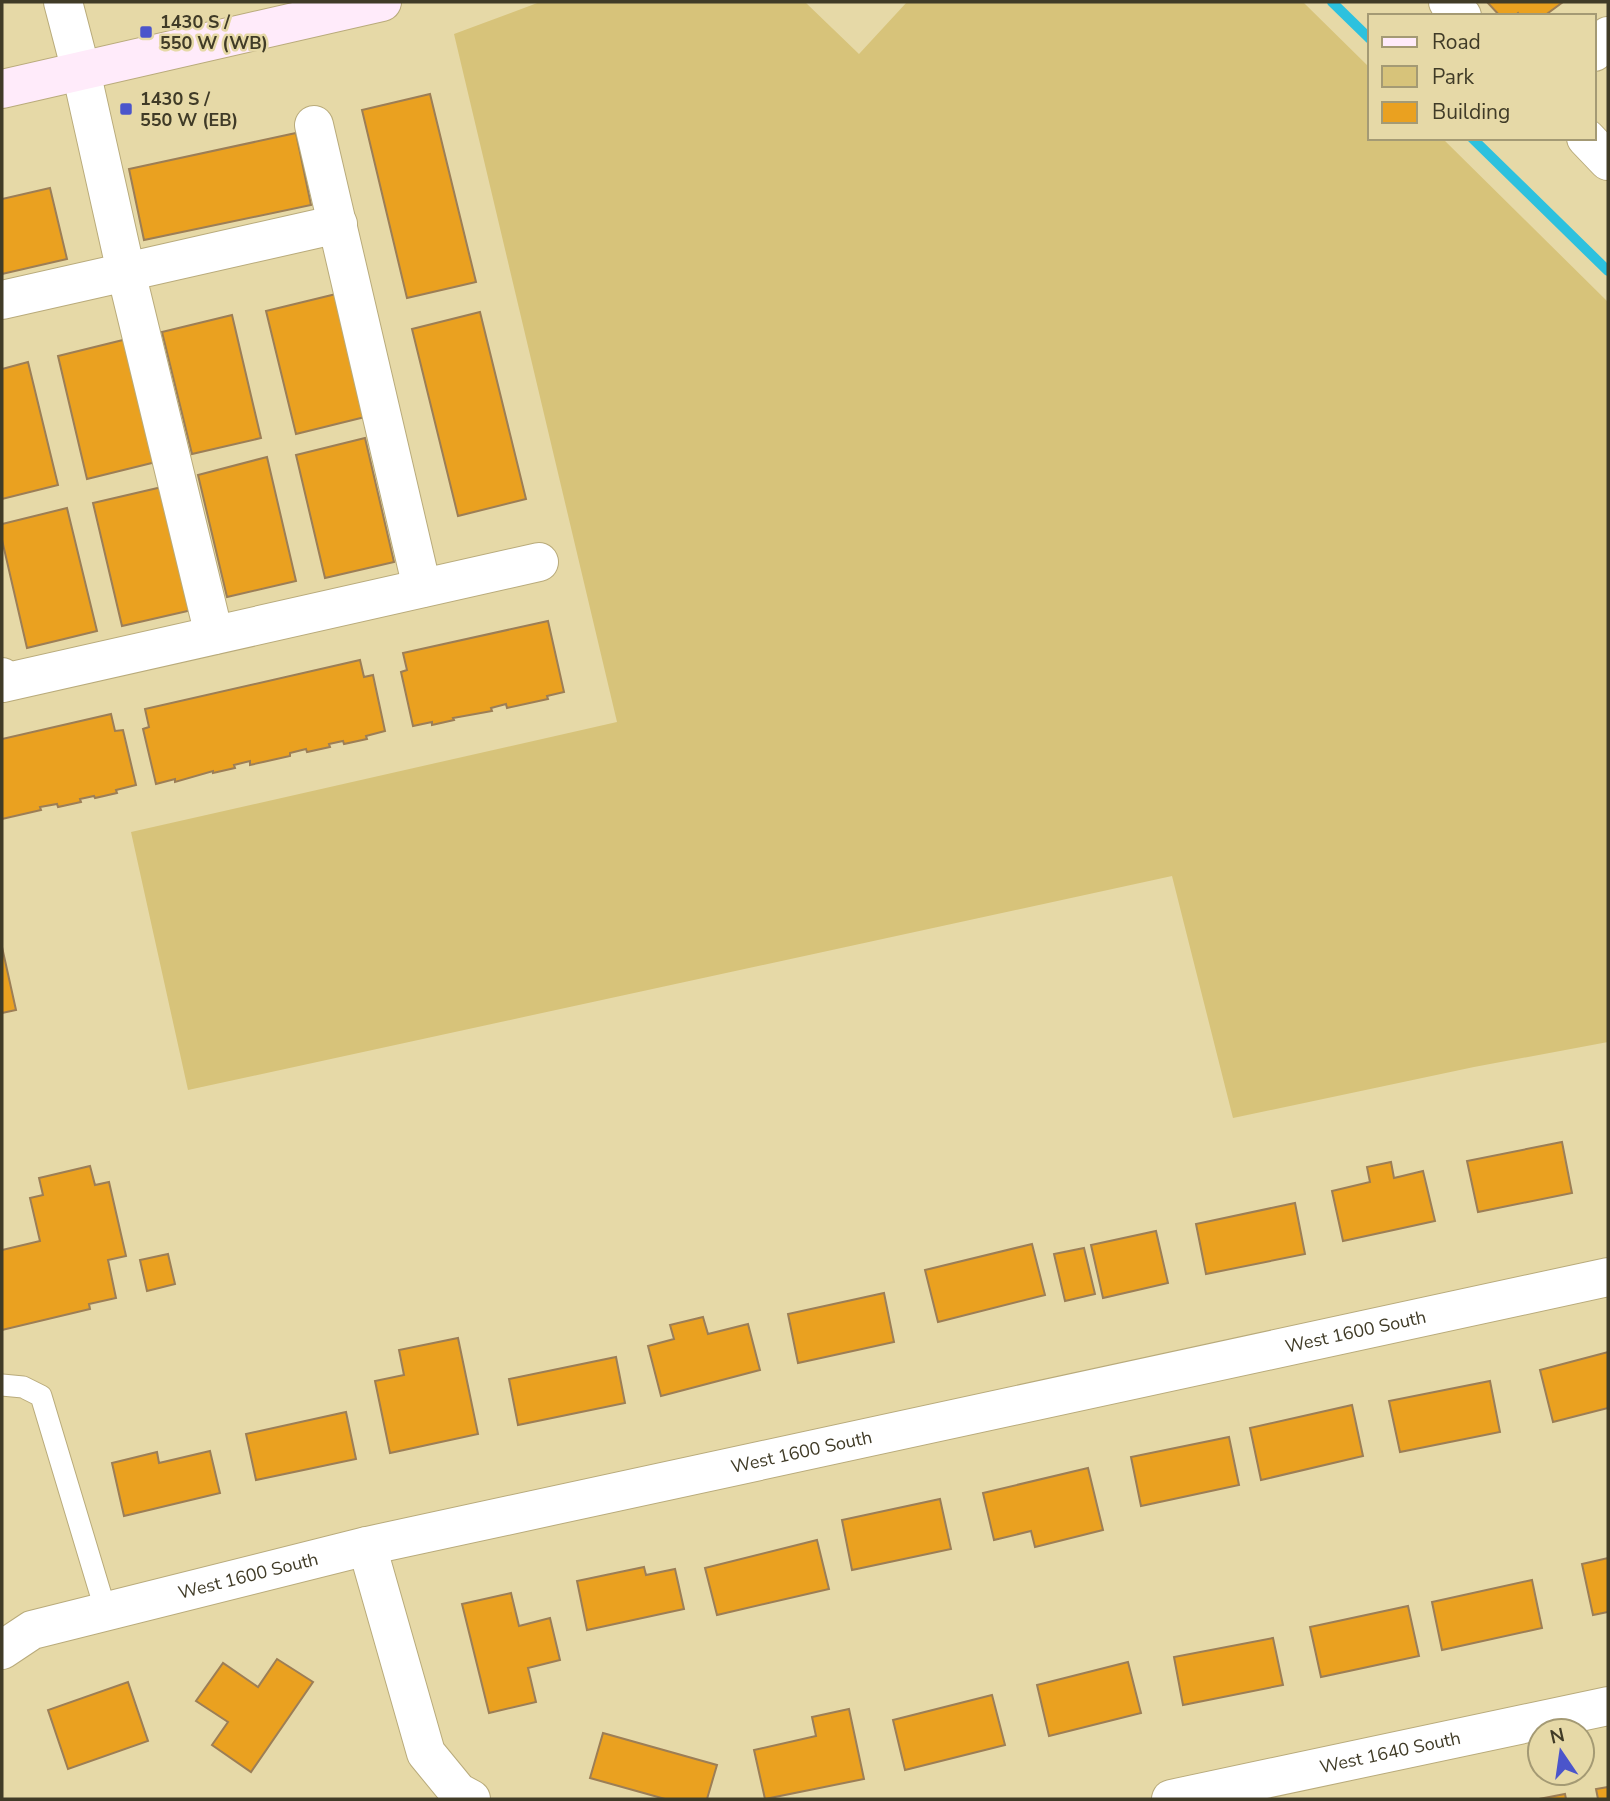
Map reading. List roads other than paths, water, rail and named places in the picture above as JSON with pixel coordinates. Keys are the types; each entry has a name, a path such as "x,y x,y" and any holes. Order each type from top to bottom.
{"street":[{"path":"63,2 214,635"},
{"path":"2,89 382,2"},
{"path":"1596,49 1608,36"},
{"path":"314,125 422,588"},
{"path":"1588,140 1608,161"},
{"path":"2,300 338,224"},
{"path":"2,682 538,562"},
{"name":"West 1600 South","path":"2,1650 32,1630 367,1546 1608,1277"},
{"path":"367,1546 426,1753 458,1792 471,1799"},
{"name":"West 1640 South","path":"1171,1799 1608,1706"}],"lane":[{"path":"2,1385 23,1387 41,1396 106,1612"}],"waterway":[{"path":"1332,2 1368,37"},
{"path":"1474,140 1608,271"}],"place":[{"name":"1430 S / 550 W (WB)","path":"146,32"},
{"name":"1430 S / 550 W (EB)","path":"126,109"}]}
